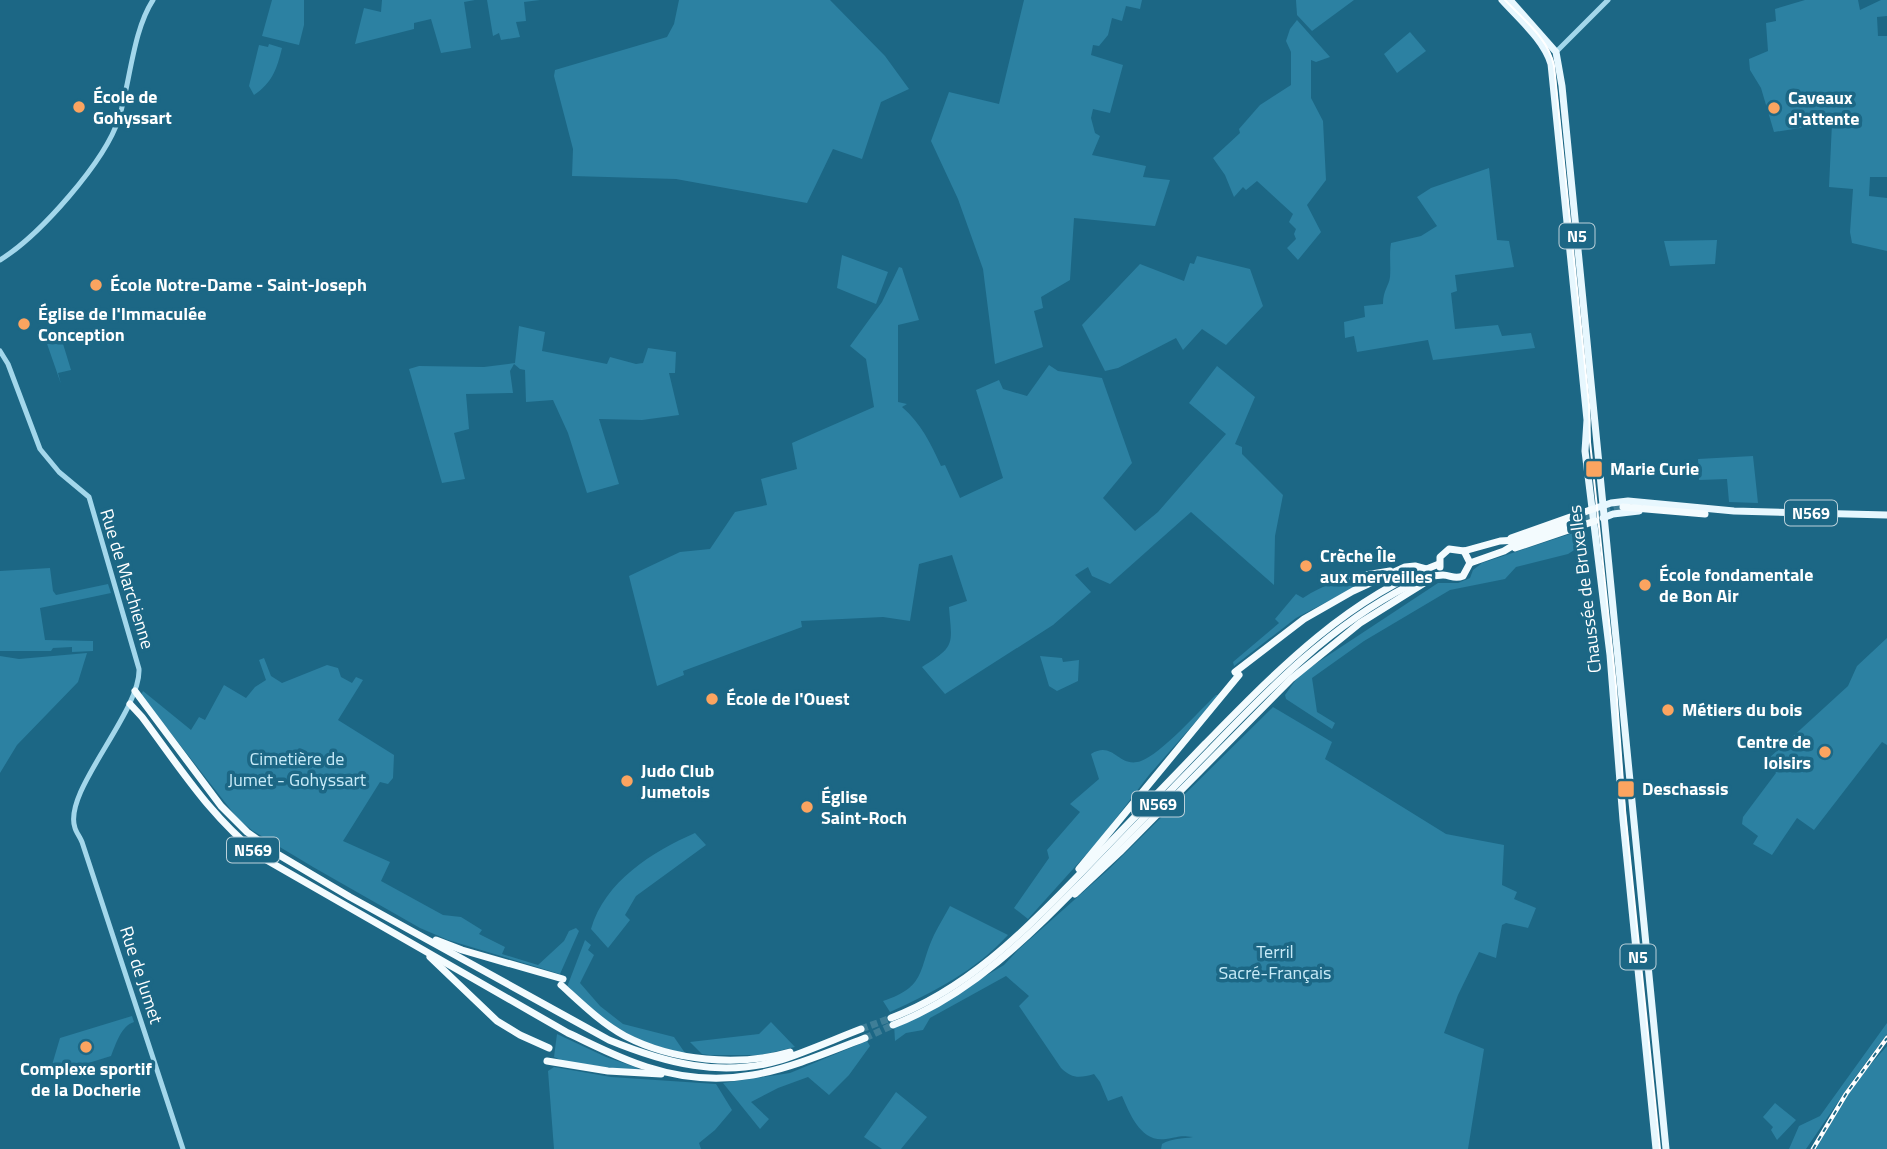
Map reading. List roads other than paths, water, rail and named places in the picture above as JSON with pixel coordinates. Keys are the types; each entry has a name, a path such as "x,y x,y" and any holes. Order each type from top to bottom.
{"highway":[{"path":"1623,507 1706,511"},
{"name":"N569","path":"1500,541 1598,508"},
{"name":"N569","path":"1504,551 1600,520"},
{"path":"1063,902 1082,889 1120,852 1291,679 1360,623 1432,578 1444,575 1459,578 1465,574 1470,563 1504,551 1522,540 1574,522"},
{"path":"1444,575 1439,564 1446,550 1456,548 1464,551 1500,541 1522,540"},
{"path":"1464,551 1470,563"},
{"path":"1341,579 1377,576 1411,566 1427,569 1439,564"},
{"name":"N569","path":"1427,569 1369,599 1320,635 1250,703 1024,929 983,965 892,1021 939,1004 1003,959 1063,902 1250,703 1342,626 1417,581 1432,578"},
{"path":"1063,891 1237,673 1304,619 1377,576"},
{"name":"N569","path":"135,691 221,806 247,832 279,855 413,932 609,1040 651,1058 687,1066 726,1069 780,1060 861,1029"},
{"name":"N569","path":"130,704 207,806 240,840 290,875 568,1033 647,1067 683,1076 727,1079 794,1066 865,1038"},
{"path":"413,932 562,982 606,1024 625,1036 659,1049 694,1057 752,1058 783,1054 824,1043"},
{"path":"419,947 497,1021 548,1048"},
{"path":"547,1061 608,1071 683,1076"}],"main road":[{"name":"Chaussée de Bruxelles","path":"1502,0 1538,40 1547,52 1551,64 1586,407 1585,451 1600,520 1666,1149"},
{"path":"1510,0 1556,52"},
{"name":"Chaussée de Bruxelles","path":"1556,52 1562,86 1598,508"},
{"name":"N569","path":"1598,508 1628,501 1706,511"},
{"name":"N569","path":"1600,520 1632,511 1887,515"},
{"name":"Chaussée de Bruxelles","path":"1600,520 1623,821 1656,1149"}],"street":[{"path":"0,260 54,214 110,141 119,118 143,20 153,0"},
{"path":"1556,52 1608,0"},
{"name":"Rue de Marchienne","path":"0,351 9,365 40,449 59,472 89,496 139,669 130,704 85,784 75,811"},
{"name":"Rue de Jumet","path":"75,811 75,828 82,842 183,1149"}],"tunnel":[{"path":"1574,522 1623,507"},
{"path":"861,1029 891,1018"},
{"path":"865,1038 893,1025"}],"tram line":[{"path":"1505,0 1541,38 1554,66 1660,1149"}],"railway":[{"path":"1813,1149 1846,1094 1887,1038"}],"place":[{"name":"École de Gohyssart","path":"79,107"},
{"name":"Caveaux d'attente","path":"1774,108"},
{"name":"École Notre-Dame - Saint-Joseph","path":"96,285"},
{"name":"Église de l'Immaculée Conception","path":"24,324"},
{"name":"Marie Curie","path":"1594,469"},
{"name":"Crèche Île aux merveilles","path":"1306,566"},
{"name":"École fondamentale de Bon Air","path":"1645,585"},
{"name":"École de l'Ouest","path":"712,699"},
{"name":"Métiers du bois","path":"1668,710"},
{"name":"Centre de loisirs","path":"1825,752"},
{"name":"Judo Club Jumetois","path":"627,781"},
{"name":"Deschassis","path":"1626,789"},
{"name":"Église Saint-Roch","path":"807,807"},
{"name":"Complexe sportif de la Docherie","path":"86,1047"}],"park label":[{"name":"Cimetière de Jumet - Gohyssart","path":"297,769"},
{"name":"Terril Sacré-Français","path":"1275,962"}]}
